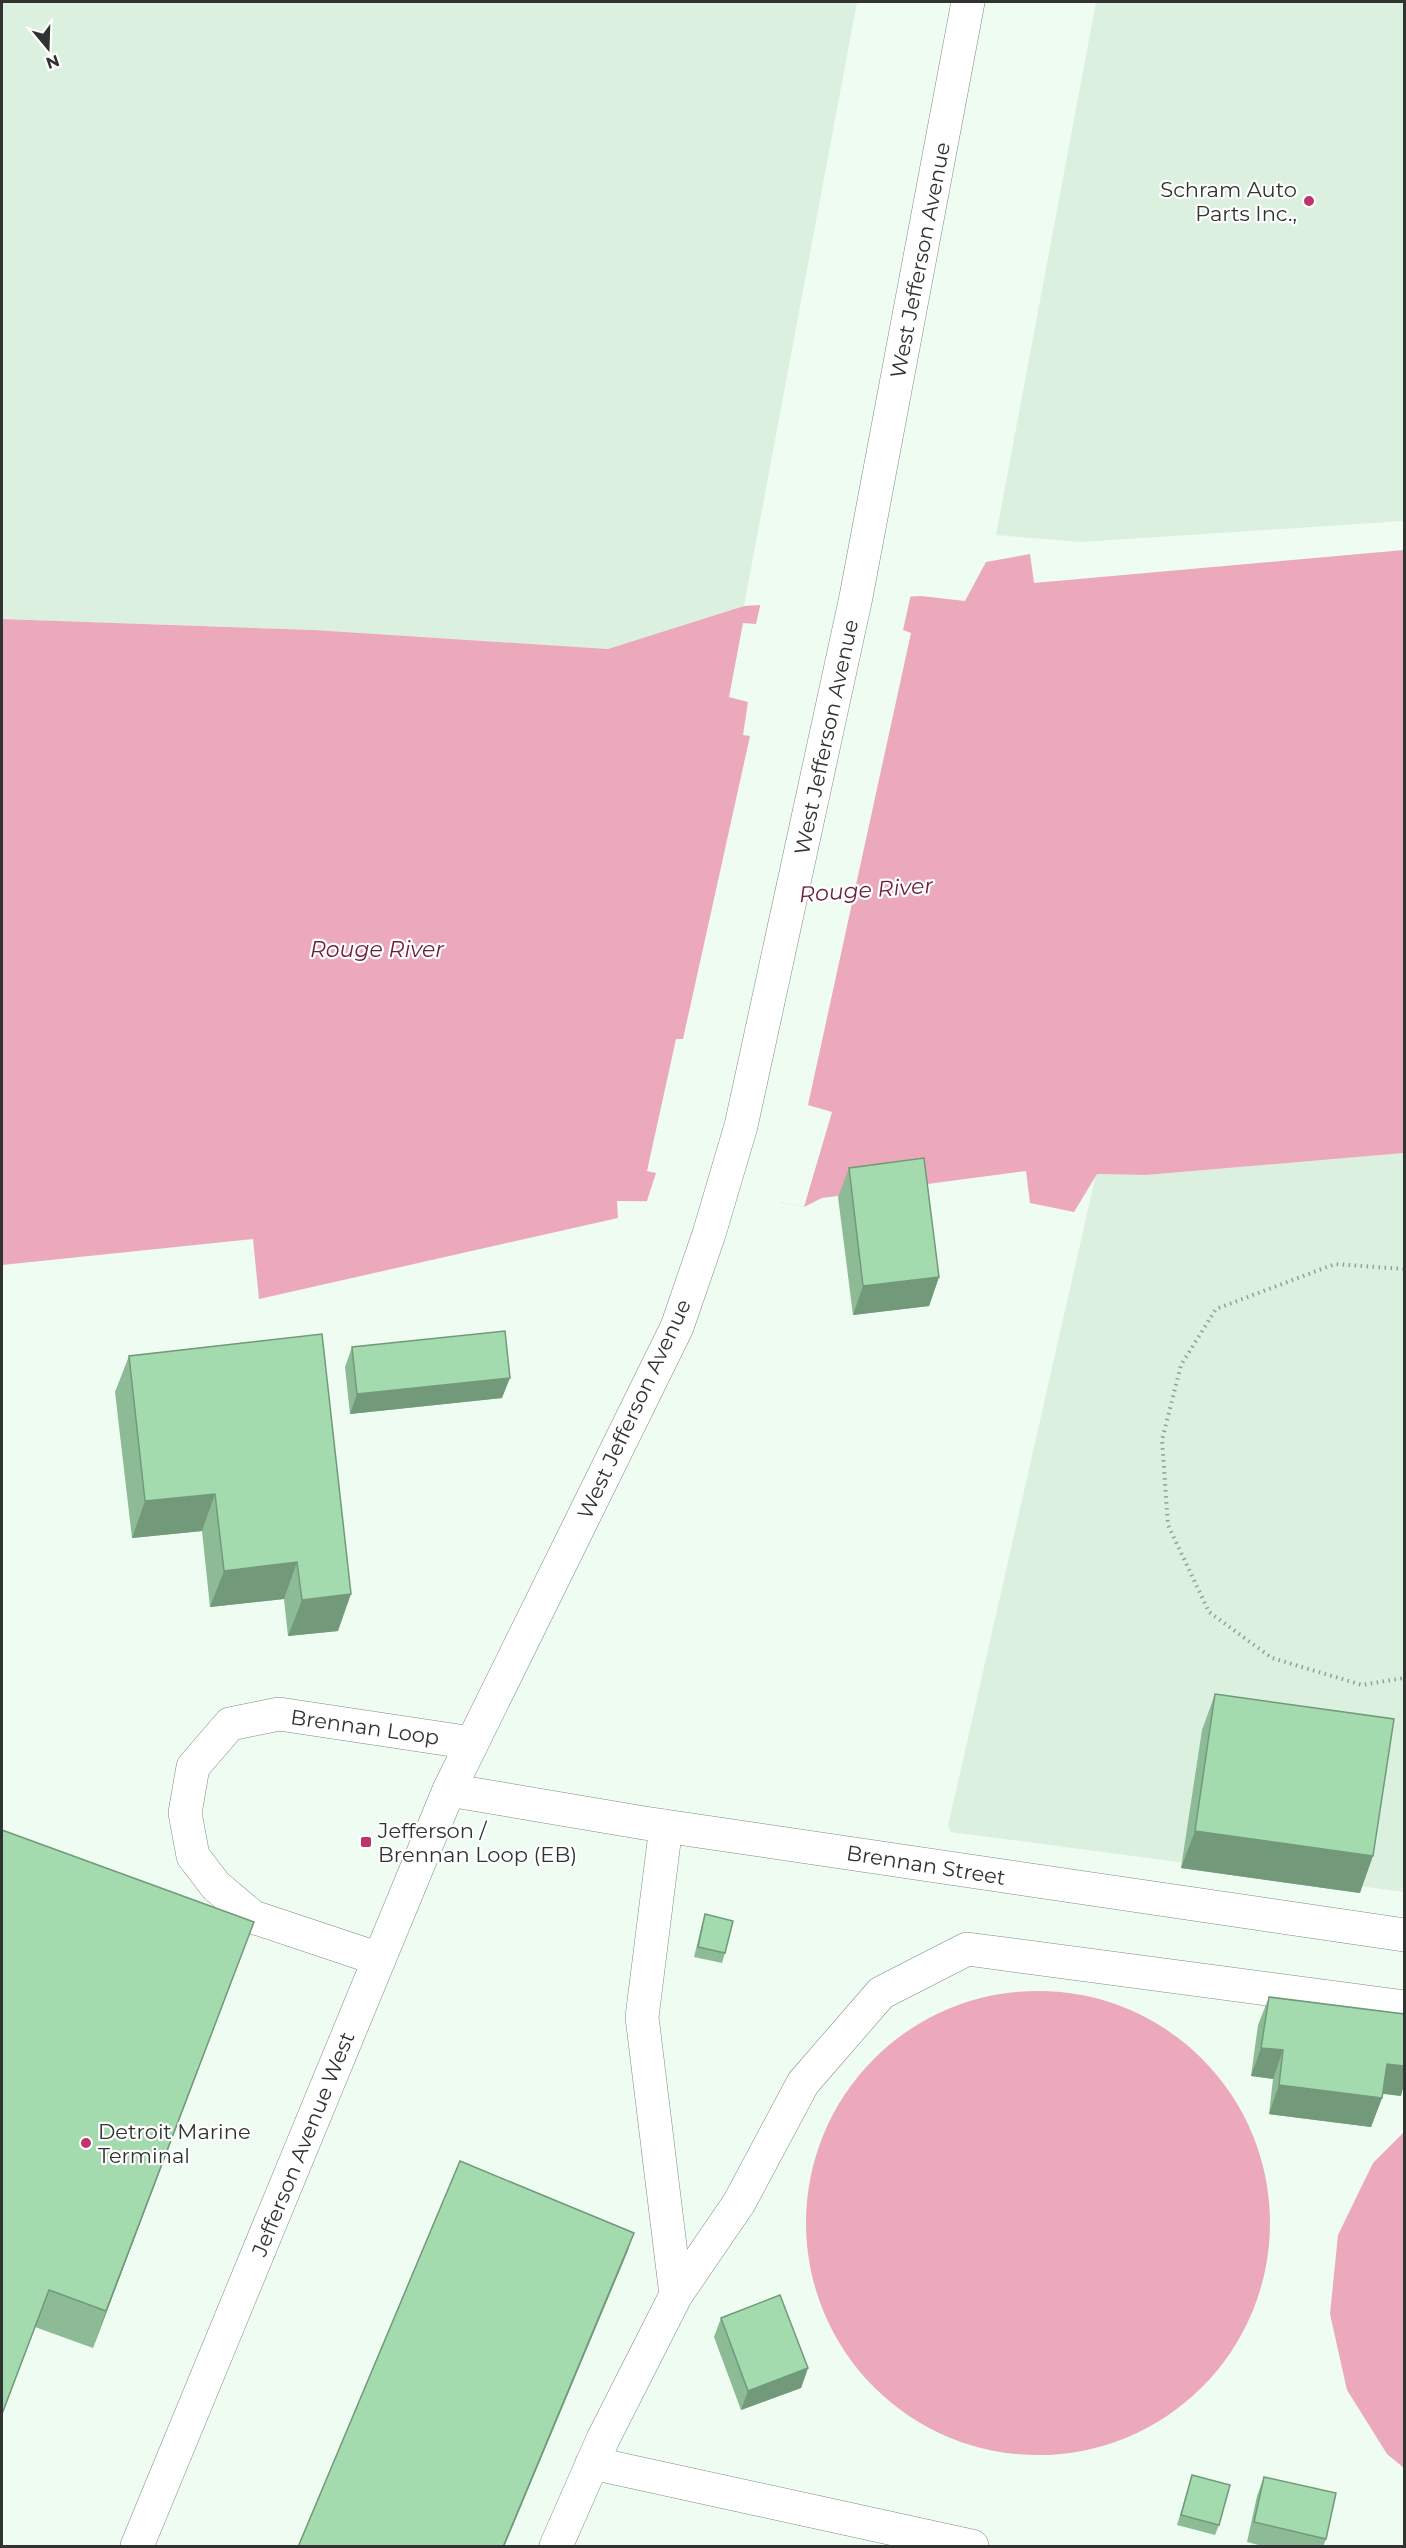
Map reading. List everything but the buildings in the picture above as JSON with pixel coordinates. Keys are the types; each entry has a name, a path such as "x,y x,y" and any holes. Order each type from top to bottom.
{"main road":[{"name":"West Jefferson Avenue","path":"472,1743 677,1327 709,1234 741,1126 856,597 968,2"},
{"name":"Brennan Loop","path":"379,1959 253,1917 216,1886 193,1856 185,1813 193,1767 230,1724 279,1714 472,1743"},
{"name":"Jefferson Avenue West","path":"137,2547 449,1790 472,1743"},
{"name":"Brennan Street","path":"449,1790 666,1826 1404,1935"},
{"path":"666,1826 642,2017 676,2295"},
{"path":"556,2547 592,2463 676,2295 739,2203 803,2083 881,1993 967,1949 1404,2007"},
{"path":"592,2463 938,2543 972,2547"}],"path":[{"path":"1404,1269 1335,1264 1216,1309 1181,1365 1162,1440 1168,1525 1209,1612 1272,1658 1362,1685 1404,1678"}],"shaded area":[{"path":"2,2 857,2 744,606 608,649 314,630 2,619"},
{"path":"1096,2 1404,2 1404,521 1081,542 996,535"},
{"path":"1404,1153 1404,1892 951,1832 948,1826 1096,1174 1146,1175"}],"water":[{"name":"Rouge River","path":"1404,550 1404,1153 1146,1175 1097,1174 1074,1212 1030,1203 1026,1171 822,1198 804,1207 780,1202 617,1201 618,1218 259,1299 253,1239 2,1265 2,619 314,630 608,649 744,606 921,596 965,601 986,562 1030,554 1034,583"},
{"path":"1038,1991 1083,1995 1127,2008 1167,2030 1202,2059 1231,2094 1253,2134 1266,2178 1270,2223 1266,2268 1253,2312 1231,2352 1202,2387 1167,2416 1127,2438 1083,2451 1038,2455 993,2451 949,2438 909,2416 874,2387 845,2352 823,2312 810,2268 806,2223 810,2178 823,2134 845,2094 874,2059 909,2030 949,2008 993,1995"},
{"path":"1404,2132 1404,2468 1387,2454 1347,2390 1330,2314 1338,2235 1373,2163"}],"pier":[{"path":"911,594 903,630 911,633 808,1105 832,1112 804,1207 780,1202 779,1205 646,1204 656,1173 647,1171 676,1039 683,1039 750,736 743,735 748,702 729,697 743,623 756,624 761,602"}],"place":[{"name":"Schram Auto Parts Inc.,","path":"1309,201"},
{"name":"Jefferson / Brennan Loop (EB)","path":"366,1842"},
{"name":"Detroit Marine Terminal","path":"86,2143"}]}
